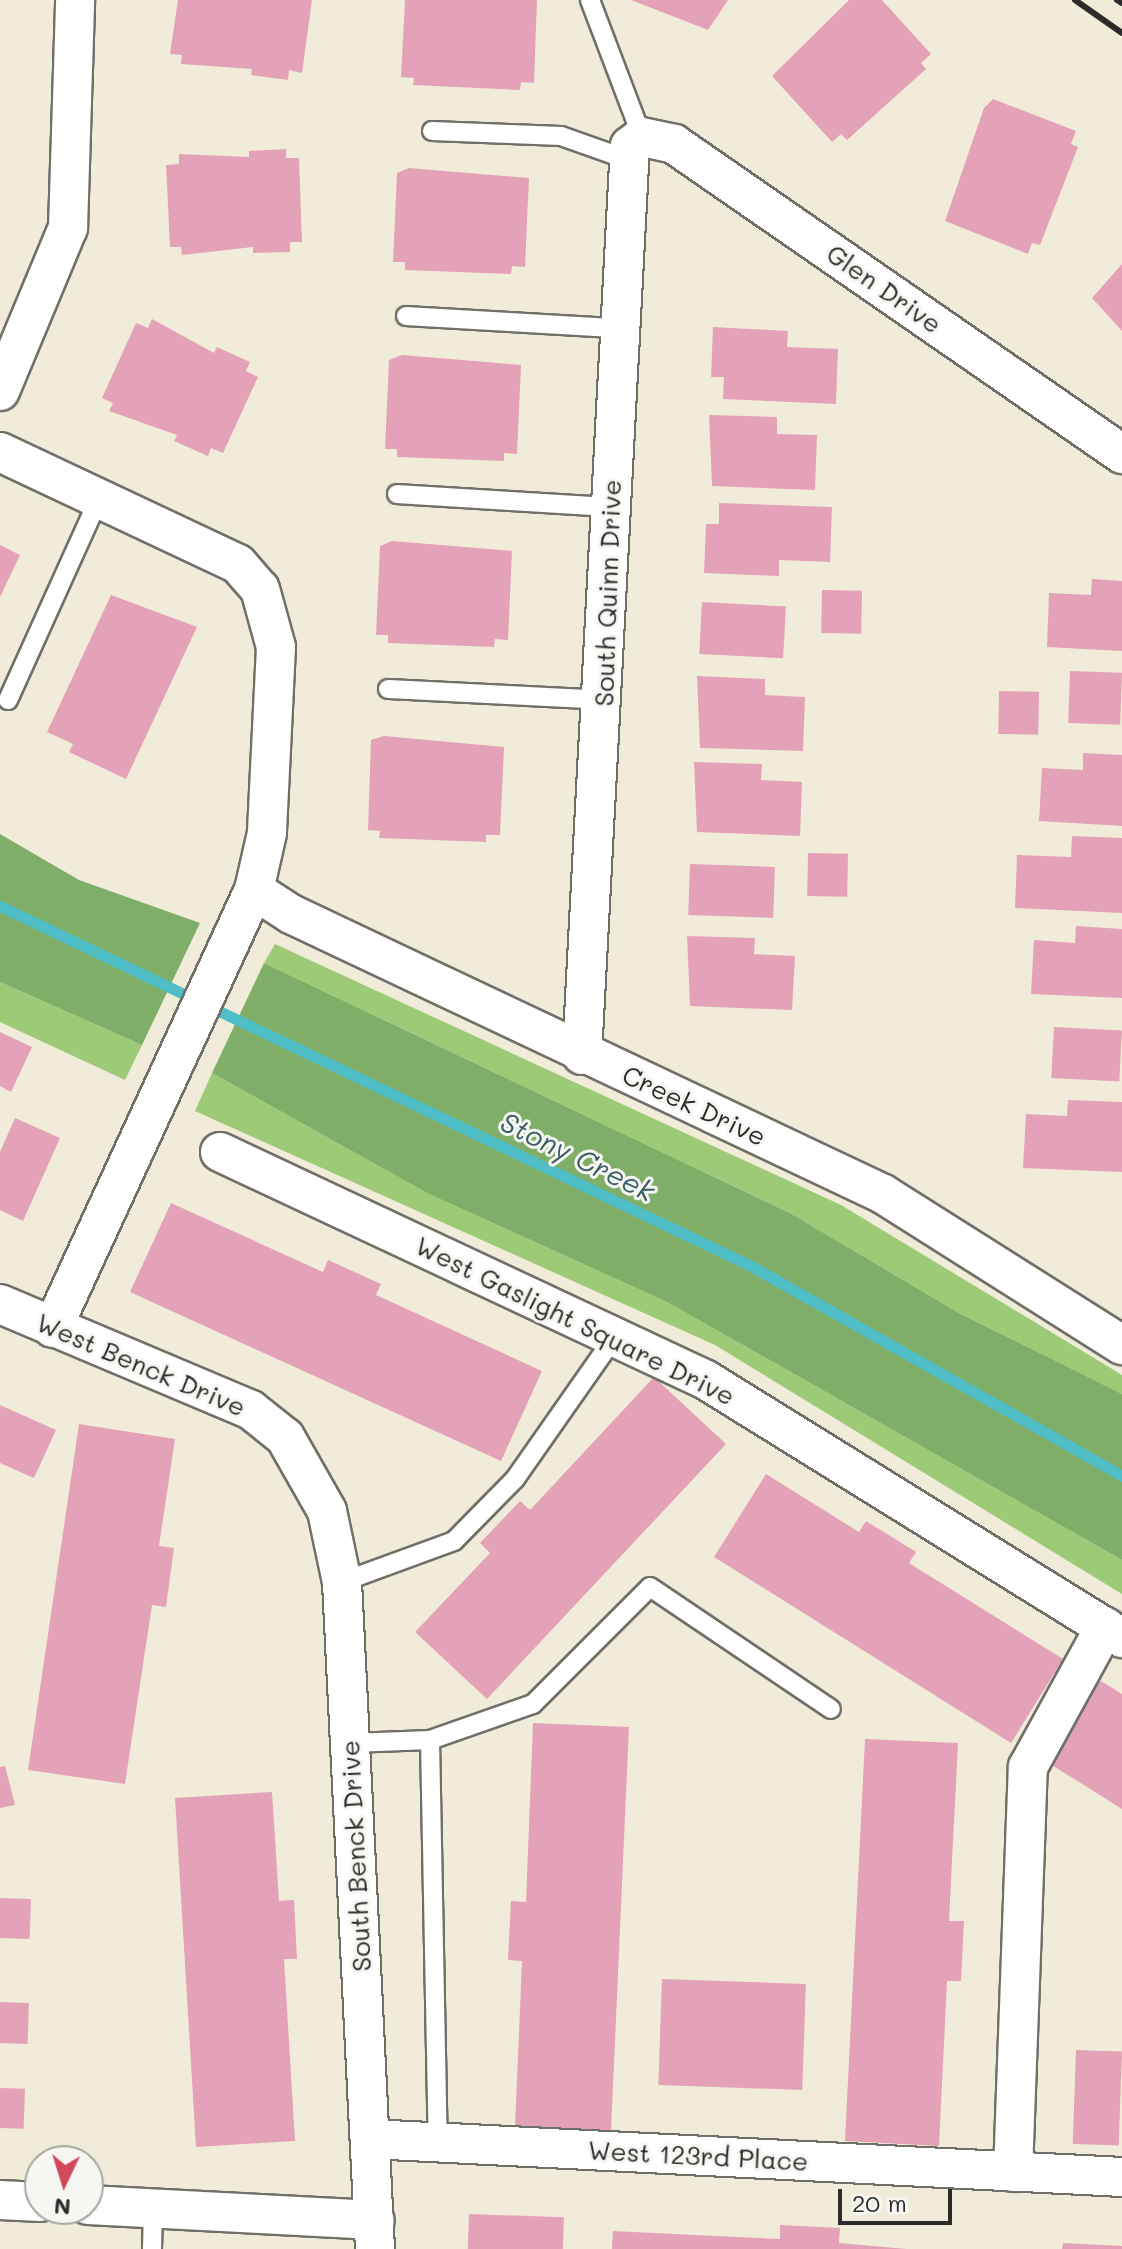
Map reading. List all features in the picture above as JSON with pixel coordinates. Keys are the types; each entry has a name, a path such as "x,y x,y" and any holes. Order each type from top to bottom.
{"street":[{"path":"0,391 68,228 75,0"},
{"name":"Glen Drive","path":"634,148 674,144 1122,454"},
{"name":"South Quinn Drive","path":"582,1055 603,700 617,328 634,148"},
{"path":"0,452 216,550 238,564 264,599 276,647 267,833 254,890 53,1328"},
{"name":"Creek Drive","path":"254,890 291,914 582,1055 883,1194 1122,1345"},
{"name":"West Gaslight Square Drive","path":"220,1152 706,1380 1113,1633"},
{"name":"West Benck Drive","path":"0,1304 251,1410 285,1437 308,1469"},
{"name":"South Benck Drive","path":"308,1469 327,1511 342,1582 375,2234"},
{"path":"1013,2172 1028,1767 1113,1633"},
{"name":"West 123rd Place","path":"370,2139 1122,2177"},
{"path":"0,2200 24,2201"},
{"path":"104,2206 153,2208 375,2234"}],"lane":[{"path":"432,131 561,136 634,148 590,0"},
{"path":"406,316 617,328"},
{"path":"397,494 612,507"},
{"path":"8,700 100,496"},
{"path":"388,689 603,700"},
{"path":"342,1582 454,1541 515,1479 615,1336"},
{"path":"351,1743 430,1740 533,1704 650,1587 831,1709"},
{"path":"430,1740 438,2142"},
{"path":"152,2249 153,2208"}],"green space":[{"path":"0,834 79,880 200,923 142,1045 0,982"},
{"path":"275,944 841,1205 1122,1375 1122,1394 959,1313 790,1213 264,963"},
{"path":"264,963 790,1213 959,1313 1122,1394 1122,1560 667,1302 429,1194 212,1073"},
{"path":"0,982 142,1045 125,1080 0,1022"},
{"path":"212,1073 429,1194 667,1302 1122,1560 1122,1594 715,1345 195,1111"}],"building":[{"path":"178,0 312,0 302,73 289,70 288,80 251,75 252,69 181,64 182,55 170,54"},
{"path":"405,0 537,0 534,83 521,82 520,90 413,85 414,78 401,77"},
{"path":"631,0 728,0 708,30"},
{"path":"849,0 882,0 931,54 921,63 926,69 847,140 841,134 832,142 772,76"},
{"path":"993,99 1076,131 1071,144 1078,147 1040,245 1032,243 1028,254 945,221 984,108"},
{"path":"286,149 286,158 299,158 302,242 290,242 290,252 253,253 253,247 182,255 181,247 170,247 166,165 179,164 179,154 249,157 249,151"},
{"path":"409,168 529,178 525,267 512,266 511,274 405,270 405,262 393,262 397,173"},
{"path":"1122,264 1122,331 1092,298"},
{"path":"152,319 214,353 217,347 250,362 246,371 258,377 223,453 211,448 208,456 174,441 177,435 109,411 113,403 102,398 136,323 148,328"},
{"path":"713,327 788,331 787,347 838,349 836,404 723,399 724,377 711,377"},
{"path":"402,355 521,365 517,454 504,453 504,461 397,457 397,449 385,449 389,360"},
{"path":"709,415 777,417 777,434 817,435 815,490 712,486"},
{"path":"719,503 832,507 830,562 779,560 779,576 704,573 706,524 719,524"},
{"path":"392,541 512,551 508,640 495,639 494,647 388,643 388,635 376,635 380,546"},
{"path":"0,545 20,555 0,597"},
{"path":"1092,579 1122,581 1122,651 1047,647 1049,593 1091,595"},
{"path":"822,590 862,591 861,634 821,633"},
{"path":"111,595 197,627 126,779 69,752 73,744 47,732"},
{"path":"702,602 786,606 783,658 699,654"},
{"path":"1070,671 1122,673 1120,725 1068,723"},
{"path":"697,676 765,679 765,695 805,697 803,751 700,748"},
{"path":"999,691 1039,692 1038,735 998,734"},
{"path":"384,736 504,747 500,835 486,835 486,842 379,838 380,831 368,830 371,740"},
{"path":"1083,753 1122,755 1122,826 1039,821 1042,768 1083,770"},
{"path":"694,762 762,764 761,780 802,782 800,836 697,832"},
{"path":"1072,836 1122,838 1122,913 1015,908 1017,855 1071,857"},
{"path":"808,853 848,854 847,897 807,896"},
{"path":"690,864 775,867 773,918 688,915"},
{"path":"1076,926 1122,929 1122,998 1031,994 1034,940 1075,943"},
{"path":"687,936 755,938 754,954 795,956 792,1010 690,1006"},
{"path":"1054,1027 1122,1031 1119,1081 1051,1078"},
{"path":"0,1032 32,1047 11,1092 0,1086"},
{"path":"1068,1100 1122,1102 1122,1172 1023,1168 1026,1114 1067,1116"},
{"path":"15,1118 60,1138 23,1221 0,1210 0,1152"},
{"path":"171,1203 323,1272 328,1260 381,1284 376,1295 542,1371 501,1461 130,1292"},
{"path":"654,1377 726,1444 487,1699 415,1632 490,1553 480,1543 520,1501 530,1510"},
{"path":"0,1405 56,1430 34,1478 0,1463"},
{"path":"79,1424 175,1439 159,1546 174,1548 166,1607 152,1605 125,1784 28,1770"},
{"path":"766,1474 859,1532 866,1521 916,1552 909,1563 1063,1659 1011,1743 714,1557"},
{"path":"1099,1680 1122,1694 1122,1809 1047,1762"},
{"path":"533,1723 629,1727 611,2131 515,2127 522,1961 508,1960 511,1901 526,1902"},
{"path":"865,1739 958,1743 949,1921 964,1921 961,1981 947,1981 939,2146 845,2141"},
{"path":"5,1766 15,1805 0,1808 0,1767"},
{"path":"272,1792 279,1901 294,1900 297,1959 284,1959 295,2141 196,2147 175,1798"},
{"path":"0,1898 31,1899 30,1939 0,1938"},
{"path":"662,1979 806,1984 802,2090 658,2085"},
{"path":"0,2002 29,2003 28,2044 0,2043"},
{"path":"1076,2050 1122,2052 1119,2146 1073,2144"},
{"path":"0,2088 25,2089 24,2129 0,2128"},
{"path":"469,2214 564,2217 563,2249 468,2249"},
{"path":"780,2225 840,2228 839,2243 907,2249 612,2249 613,2231 780,2239"},
{"path":"1063,2243 1122,2246 1122,2249 1062,2249"}],"waterway":[{"name":"Stony Creek","path":"0,906 753,1267 1122,1476"}],"railway":[{"path":"1075,0 1122,33"},
{"path":"1117,0 1122,3"}]}
